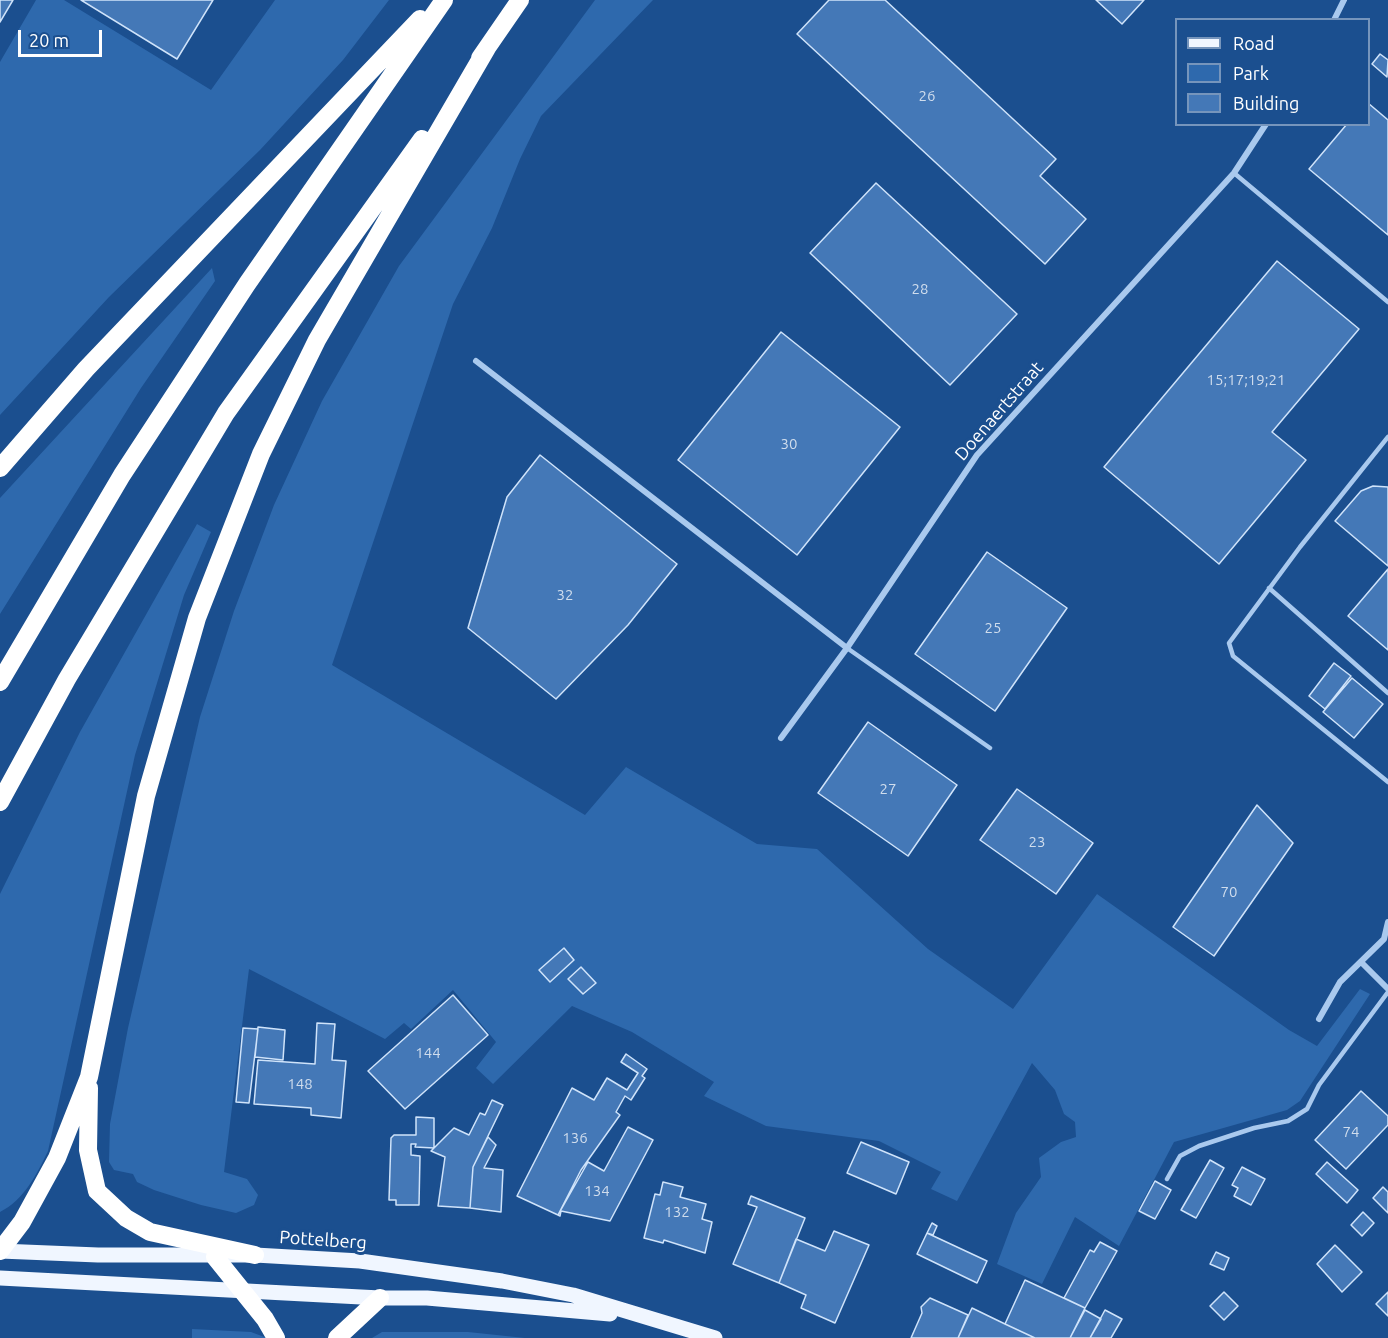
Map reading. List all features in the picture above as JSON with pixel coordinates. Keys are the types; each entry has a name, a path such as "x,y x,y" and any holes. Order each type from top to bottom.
{"highway":[{"path":"0,468 86,369 438,0"},
{"path":"0,682 122,476 247,284 444,0"},
{"path":"0,802 67,679 226,413 520,0"},
{"path":"0,1251 22,1222 57,1158 89,1077 146,796 197,618 261,454 317,340 487,48"},
{"path":"89,1077 88,1150 97,1191 126,1218 150,1232 255,1255"},
{"path":"215,1257 239,1290 265,1319 276,1338"},
{"path":"337,1338 381,1298"}],"main road":[{"name":"Pottelberg","path":"0,1251 215,1257 255,1255 360,1261 502,1281 573,1295 715,1338"},
{"name":"Pottelberg","path":"0,1278 381,1298 427,1298 637,1316"}],"street":[{"path":"1335,18 1344,0"},
{"name":"Doenaertstraat","path":"781,738 847,648 977,456 1234,172 1265,126"},
{"path":"477,361 847,648"},
{"path":"1319,1019 1340,982 1384,939 1388,922"},
{"path":"1362,963 1388,991"}],"lane":[{"path":"1234,172 1388,302"},
{"path":"1388,437 1269,588 1229,643 1233,656 1388,782"},
{"path":"1269,588 1388,693"},
{"path":"847,648 990,748"},
{"path":"1167,1179 1180,1156 1199,1146 1254,1128 1288,1121 1307,1109 1319,1085 1388,991"}],"green space":[{"path":"36,0 64,0 211,90 275,0 389,0 343,60 260,150 109,297 0,415 0,62"},
{"path":"595,0 653,0 541,116 520,159 492,228 453,304 332,665 585,815 626,767 757,844 817,849 928,949 1013,1009 1097,894 1289,1030 1317,1046 1360,989 1370,994 1300,1101 1287,1110 1174,1142 1119,1246 1075,1217 1042,1284 997,1264 1016,1213 1041,1177 1039,1158 1061,1142 1076,1137 1075,1122 1064,1114 1055,1090 1032,1063 957,1201 931,1189 941,1172 879,1141 766,1126 704,1096 714,1082 632,1032 572,1006 493,1084 476,1068 496,1042 453,990 411,1029 404,1023 385,1039 249,969 224,1172 247,1179 258,1195 254,1205 236,1213 201,1205 154,1190 137,1182 133,1174 114,1170 109,1162 110,1124 128,1028 200,717 234,611 274,505 322,401 399,266"},
{"path":"212,268 215,281 141,388 0,614 0,498"},
{"path":"197,524 211,532 184,595 135,755 48,1151 23,1193 9,1207 0,1212 0,894 80,732"},
{"path":"192,1329 251,1332 267,1338 192,1338"},
{"path":"382,1332 468,1332 525,1338 372,1338"}],"building":[{"path":"0,0 13,0 0,22"},
{"path":"81,0 213,0 177,59"},
{"path":"829,0 885,0 1056,159 1040,176 1086,219 1045,264 797,34"},
{"path":"1096,0 1144,0 1122,24"},
{"path":"1380,54 1388,60 1387,77 1372,64"},
{"path":"1370,105 1388,120 1388,235 1309,169 1345,126 1370,126"},
{"path":"876,183 1017,314 950,385 810,253"},
{"path":"1277,261 1359,329 1272,432 1306,460 1219,564 1104,467"},
{"path":"781,332 900,427 797,555 678,460"},
{"path":"540,455 677,564 628,625 556,699 468,628 507,497"},
{"path":"1373,486 1388,487 1388,566 1335,521 1361,491"},
{"path":"987,552 1067,608 995,711 915,654"},
{"path":"1388,569 1388,650 1348,616"},
{"path":"1334,663 1351,676 1325,709 1309,696"},
{"path":"1352,678 1383,704 1354,738 1323,712"},
{"path":"868,722 957,785 908,856 818,793"},
{"path":"1017,789 1093,843 1056,894 980,840"},
{"path":"1257,805 1293,843 1214,956 1173,927"},
{"path":"564,948 574,960 550,982 539,970"},
{"path":"581,967 596,983 583,994 568,979"},
{"path":"453,995 488,1035 405,1109 368,1071"},
{"path":"317,1023 335,1024 332,1060 346,1061 341,1118 311,1115 311,1108 254,1104 258,1060 315,1064"},
{"path":"258,1027 285,1030 283,1060 255,1057"},
{"path":"243,1028 258,1029 249,1103 236,1102"},
{"path":"626,1054 647,1069 642,1076 645,1078 631,1100 625,1096 616,1112 620,1115 581,1170 558,1215 517,1196 572,1088 594,1100 607,1078 627,1090 638,1073 621,1062"},
{"path":"1361,1091 1388,1116 1388,1125 1346,1169 1315,1140"},
{"path":"492,1100 503,1105 473,1167 470,1208 438,1206 445,1157 431,1151 454,1128 469,1135 480,1113 485,1115"},
{"path":"416,1117 434,1118 434,1148 415,1147 416,1144 411,1144 411,1155 420,1156 419,1205 396,1205 396,1200 389,1200 391,1138 394,1135 416,1135"},
{"path":"628,1127 653,1140 610,1221 561,1211 560,1216 558,1215 588,1162 604,1171"},
{"path":"488,1137 496,1145 484,1168 503,1170 501,1212 470,1208 473,1167"},
{"path":"861,1142 909,1162 896,1194 847,1173"},
{"path":"1210,1160 1224,1168 1196,1218 1181,1210"},
{"path":"1327,1162 1358,1190 1347,1203 1316,1174"},
{"path":"1242,1167 1265,1179 1251,1205 1234,1196 1238,1188 1232,1185"},
{"path":"1155,1181 1171,1190 1155,1219 1139,1211"},
{"path":"663,1182 683,1187 680,1197 706,1204 702,1219 712,1222 705,1253 664,1240 663,1243 644,1238 655,1194 660,1195"},
{"path":"1383,1187 1388,1192 1388,1213 1373,1198"},
{"path":"751,1196 805,1218 779,1283 733,1264 757,1207 748,1204"},
{"path":"1363,1212 1374,1223 1362,1236 1351,1225"},
{"path":"932,1223 937,1226 933,1235 927,1233"},
{"path":"834,1231 869,1245 835,1323 801,1308 806,1295 779,1283 796,1239 825,1251"},
{"path":"927,1233 987,1261 977,1283 917,1254"},
{"path":"1100,1242 1117,1251 1085,1308 1064,1298 1090,1250 1094,1252"},
{"path":"1335,1245 1362,1272 1342,1292 1317,1264"},
{"path":"1216,1252 1229,1258 1224,1270 1210,1264"},
{"path":"1025,1280 1085,1308 1070,1338 1035,1338 1005,1324"},
{"path":"1224,1292 1238,1306 1224,1320 1210,1306"},
{"path":"1388,1292 1388,1316 1376,1304"},
{"path":"930,1298 968,1315 958,1338 911,1338 922,1313 921,1307"},
{"path":"972,1308 1005,1324 1035,1338 958,1338"},
{"path":"1085,1310 1101,1319 1090,1338 1070,1338"},
{"path":"1105,1310 1122,1319 1111,1338 1090,1338"}]}
